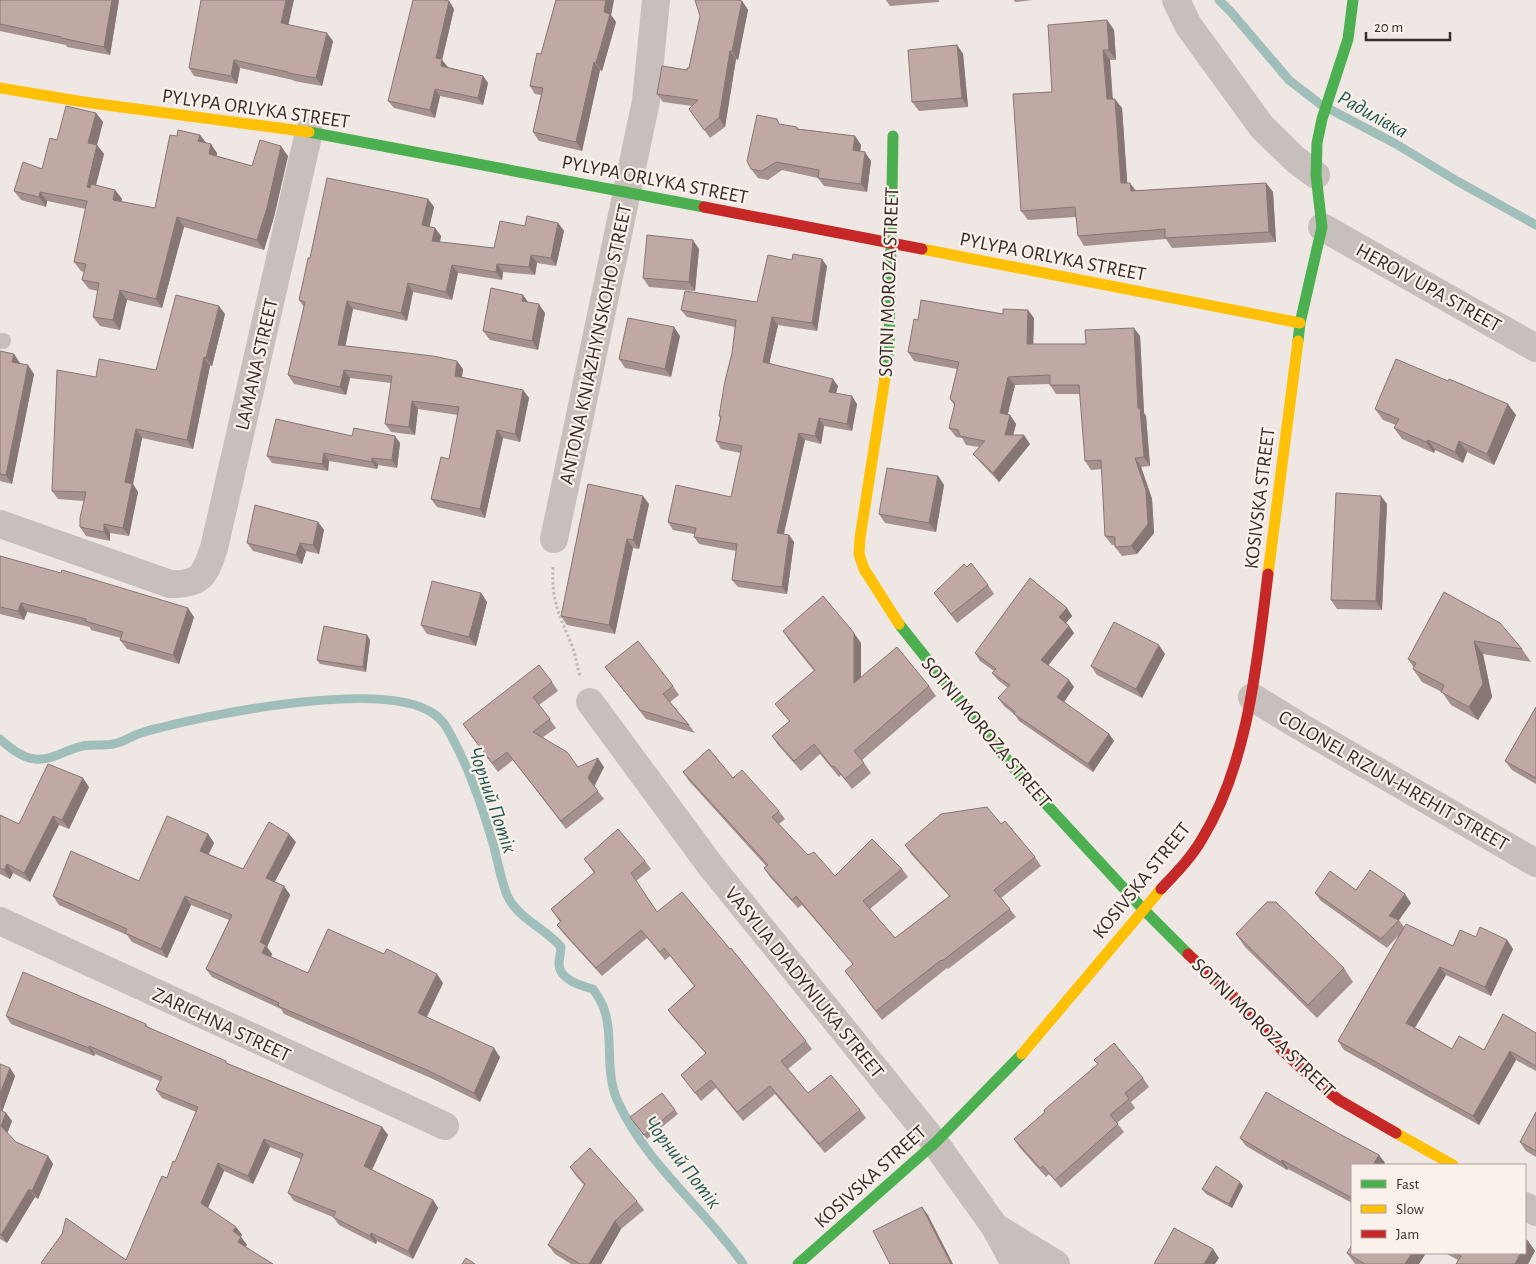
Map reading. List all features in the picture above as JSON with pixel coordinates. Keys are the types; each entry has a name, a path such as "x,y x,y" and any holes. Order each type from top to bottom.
{"street":[{"name":"ANTONA KNIAZHYNSKOHO STREET","path":"554,539 649,87 656,0"},
{"path":"1176,0 1188,25 1262,127 1296,160 1316,175"},
{"name":"KOSIVSKA STREET","path":"798,1264 935,1143 1024,1052 1143,909 1188,860 1202,839 1230,778 1252,697 1300,323 1322,227 1316,175 1317,143 1322,119 1348,39 1353,0"},
{"name":"PYLYPA ORLYKA STREET","path":"0,88 84,102 309,132 1300,323"},
{"name":"LAMANA STREET","path":"0,524 170,584 186,584 200,577 209,564 214,548 309,132"},
{"name":"SOTNI MOROZA STREET","path":"893,136 889,346 860,538 861,562 890,612 1021,777 1143,909 1231,994 1282,1050 1319,1085 1360,1113 1451,1164"},
{"name":"HEROIV UPA STREET","path":"1322,227 1536,348"},
{"name":"COLONEL RIZUN-HREHIT STREET","path":"1252,697 1536,863"},
{"name":"VASYLIA DIADYNIUKA STREET","path":"590,702 710,865 935,1143 995,1227 1015,1264"},
{"name":"ZARICHNA STREET","path":"0,921 445,1126"},
{"path":"995,1227 1056,1264"}],"path":[{"path":"554,539 552,581 556,607 572,647 579,675 590,702"}],"building":[{"path":"0,0 112,0 104,47 0,24"},
{"path":"201,0 286,0 281,23 327,33 316,78 234,60 231,76 189,68"},
{"path":"413,0 449,1 436,58 442,59 441,66 483,76 478,98 435,89 430,110 388,101"},
{"path":"556,0 606,0 604,12 610,14 596,63 594,62 576,142 533,132 543,88 530,86 537,53 541,54"},
{"path":"695,0 742,1 732,51 730,51 719,118 704,130 689,109 698,100 657,94 662,66 687,70 689,68 700,16"},
{"path":"1107,20 1109,50 1103,50 1107,99 1115,99 1121,183 1130,183 1131,191 1266,183 1269,232 1165,238 1165,229 1078,236 1075,207 1021,211 1013,94 1052,92 1048,25"},
{"path":"957,45 962,98 912,102 908,50"},
{"path":"66,106 96,113 88,143 97,145 87,187 90,188 91,184 115,190 113,200 155,208 170,135 177,136 178,130 200,135 198,141 211,144 209,154 252,166 260,140 281,146 267,208 257,240 177,217 156,299 120,290 113,320 93,317 99,283 82,280 86,264 74,262 87,201 40,192 39,197 14,191 23,162 42,169 50,138 57,140"},
{"path":"757,115 777,119 779,124 797,127 797,129 855,136 853,150 865,152 861,184 818,178 819,170 776,162 762,171 751,169 747,161"},
{"path":"327,178 428,199 422,225 435,228 432,241 494,248 500,221 525,226 527,216 558,223 551,258 531,255 529,267 497,264 496,272 452,265 446,292 408,283 401,313 347,301 338,345 433,356 457,361 455,376 523,390 515,434 497,430 480,509 431,499 441,457 449,459 459,407 412,401 409,427 385,424 392,376 344,370 340,387 288,375 305,302 299,300"},
{"path":"647,235 693,240 689,282 643,278"},
{"path":"793,254 822,259 812,323 772,317 763,362 833,379 829,392 852,396 847,424 819,418 815,436 799,433 777,533 789,535 782,587 732,580 737,544 694,537 696,528 668,522 676,485 731,497 742,446 716,441 736,320 681,310 685,291 757,302 768,255 792,260"},
{"path":"491,288 523,295 522,301 539,304 532,341 483,331"},
{"path":"176,295 219,306 206,358 204,357 187,440 136,429 125,482 132,484 123,528 104,524 104,532 80,527 80,518 86,492 52,491 57,370 96,377 99,359 156,370"},
{"path":"921,300 1003,314 1003,309 1028,310 1027,344 1086,344 1085,330 1134,328 1138,408 1140,408 1144,457 1135,458 1146,490 1148,524 1131,546 1115,547 1115,537 1105,536 1101,460 1085,461 1079,385 1050,385 1050,375 1008,377 1000,413 1010,415 1005,435 1024,435 993,473 973,454 985,441 960,436 958,430 949,428 955,403 950,399 959,362 908,352 914,319 918,320"},
{"path":"628,318 674,327 665,369 619,359"},
{"path":"0,351 14,354 12,362 28,365 6,475 0,474"},
{"path":"1396,359 1508,404 1487,454 1459,441 1455,452 1428,440 1426,442 1394,428 1399,419 1375,409"},
{"path":"276,419 352,436 354,428 395,436 392,460 372,458 372,462 324,453 322,464 267,456"},
{"path":"887,468 938,476 929,523 879,514"},
{"path":"588,484 643,496 633,540 627,539 609,625 561,616"},
{"path":"1336,493 1381,496 1376,601 1331,600"},
{"path":"255,505 318,522 313,545 300,543 296,555 247,543"},
{"path":"0,556 61,573 62,570 188,608 173,655 120,640 123,632 85,621 86,619 21,603 18,611 0,607"},
{"path":"971,563 988,585 951,614 934,593 964,564 967,567"},
{"path":"1030,578 1067,608 1059,617 1069,626 1041,660 1069,680 1057,697 1109,734 1088,764 1014,714 1015,712 998,698 1010,685 992,673 996,669 975,653"},
{"path":"432,581 481,593 469,637 421,625"},
{"path":"1444,592 1500,623 1522,649 1474,641 1483,684 1469,707 1441,692 1444,685 1413,669 1416,663 1408,659"},
{"path":"823,596 854,633 854,683 897,647 929,686 854,751 864,763 845,779 834,766 832,767 814,744 794,761 772,736 790,721 775,704 815,670 783,631"},
{"path":"1114,622 1159,645 1136,689 1091,666"},
{"path":"324,626 367,635 363,667 317,660"},
{"path":"638,641 673,686 663,694 689,725 640,710 605,667"},
{"path":"539,665 552,682 533,697 550,719 533,732 567,752 578,767 598,758 588,778 598,791 561,821 507,752 492,763 463,724"},
{"path":"1536,707 1536,778 1505,761"},
{"path":"709,749 733,778 742,770 779,811 772,817 808,855 814,852 835,876 872,839 902,869 863,901 895,938 950,896 905,845 941,814 987,807 1001,824 1005,821 1035,857 994,890 1010,909 876,1011 845,971 853,964 796,896 792,900 764,868 768,865 683,772"},
{"path":"48,764 83,778 62,820 53,816 24,873 7,864 4,870 0,868 0,815 19,824"},
{"path":"167,816 208,834 200,851 243,869 269,822 289,834 266,878 284,886 260,942 266,945 262,953 308,973 328,929 384,954 387,949 437,974 418,1013 494,1048 474,1093 427,1070 278,1006 279,1003 206,969 232,915 185,896 161,949 125,933 127,929 53,896 71,851 139,881"},
{"path":"618,829 645,861 631,873 657,912 682,892 731,948 806,1041 781,1061 808,1093 831,1075 860,1110 819,1144 770,1086 737,1112 711,1080 695,1093 681,1075 706,1053 668,1010 695,986 664,948 660,952 641,930 596,968 557,925 561,921 551,909 595,872 584,859"},
{"path":"1370,870 1405,894 1389,916 1399,920 1381,939 1315,893 1330,871 1356,890"},
{"path":"1267,902 1276,902 1344,968 1308,1005 1236,934"},
{"path":"1406,924 1453,946 1460,930 1476,937 1480,927 1507,940 1485,987 1440,967 1406,1023 1452,1049 1459,1036 1484,1050 1503,1014 1536,1033 1536,1066 1510,1051 1473,1116 1338,1041"},
{"path":"23,972 146,1024 145,1026 226,1061 226,1063 382,1127 364,1166 433,1200 408,1251 371,1233 370,1236 333,1217 336,1212 288,1193 303,1154 264,1139 248,1176 218,1163 201,1203 236,1227 233,1231 241,1237 238,1242 273,1264 41,1263 62,1234 66,1218 126,1260 162,1176 167,1178 198,1107 156,1090 162,1077 89,1046 89,1048 6,1016"},
{"path":"1114,1043 1143,1078 1125,1093 1129,1099 1110,1115 1118,1124 1055,1180 1043,1166 1040,1168 1014,1139 1045,1112 1044,1110 1098,1064 1094,1060"},
{"path":"0,1064 10,1068 0,1094"},
{"path":"1266,1092 1379,1155 1374,1164 1351,1164 1351,1197 1282,1160 1281,1162 1240,1138"},
{"path":"662,1093 675,1110 644,1135 630,1117"},
{"path":"0,1110 6,1113 1,1126 16,1142 48,1156 32,1191 29,1189 1,1235 0,1234"},
{"path":"1536,1112 1536,1151 1520,1142"},
{"path":"590,1148 637,1201 615,1221 589,1264 580,1264 548,1245 585,1184 570,1167"},
{"path":"1216,1166 1240,1182 1229,1204 1202,1189"},
{"path":"922,1207 951,1264 890,1264 873,1231"},
{"path":"1174,1228 1213,1249 1204,1264 1154,1264"},
{"path":"1351,1247 1351,1254 1411,1254 1405,1264 1365,1264 1347,1253"},
{"path":"1458,1254 1520,1254 1515,1264 1456,1264 1461,1256"},
{"path":"466,1258 475,1264 462,1264"}],"waterway":[{"name":"Радилівка","path":"1219,0 1289,80 1320,104 1396,144 1536,225"},
{"name":"Чорний Потік","path":"0,739 21,755 41,759 53,757 83,746 117,743 137,734 185,722 300,702 379,699 411,704 434,714 447,728 468,770 478,795 507,895 524,917 561,947 559,964 563,974 572,981 593,989 602,1004 607,1020 611,1079 618,1102 630,1125 660,1166 743,1264"}],"traffic: fast":[{"path":"1298,341 1300,323 1322,227 1316,175 1317,143 1322,119 1348,39 1353,0"},
{"path":"309,132 704,207"},
{"path":"885,378 889,346 893,136"},
{"path":"899,624 1021,777 1143,909 1188,954"},
{"path":"798,1264 935,1143 1022,1054"}],"traffic: slow":[{"path":"0,88 84,102 309,132"},
{"path":"922,249 1300,323"},
{"path":"1268,574 1298,341"},
{"path":"885,378 859,554 864,569 899,624"},
{"path":"1022,1054 1161,889"},
{"path":"1396,1133 1451,1164"}],"traffic: jam":[{"path":"704,207 922,249"},
{"path":"1161,889 1198,846 1218,809 1231,777 1241,744 1255,676 1268,574"},
{"path":"1188,954 1231,994 1282,1050 1319,1085 1339,1100 1396,1133"}]}
